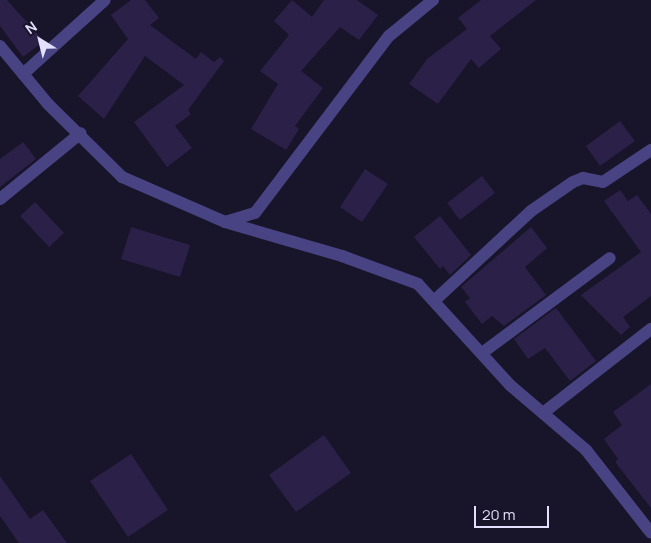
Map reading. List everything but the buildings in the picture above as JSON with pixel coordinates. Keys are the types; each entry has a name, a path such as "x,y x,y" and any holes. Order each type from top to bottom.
{"street":[{"path":"23,74 105,0"},
{"path":"225,222 255,213 389,36 433,0"},
{"path":"0,46 23,74 122,177 225,222 393,274 418,284 435,300 482,353 543,413 586,450 651,534"},
{"path":"0,199 81,133"},
{"path":"435,300 531,211 573,182 582,178 603,182 651,150"},
{"path":"482,353 610,258"},
{"path":"543,413 651,329"}]}
